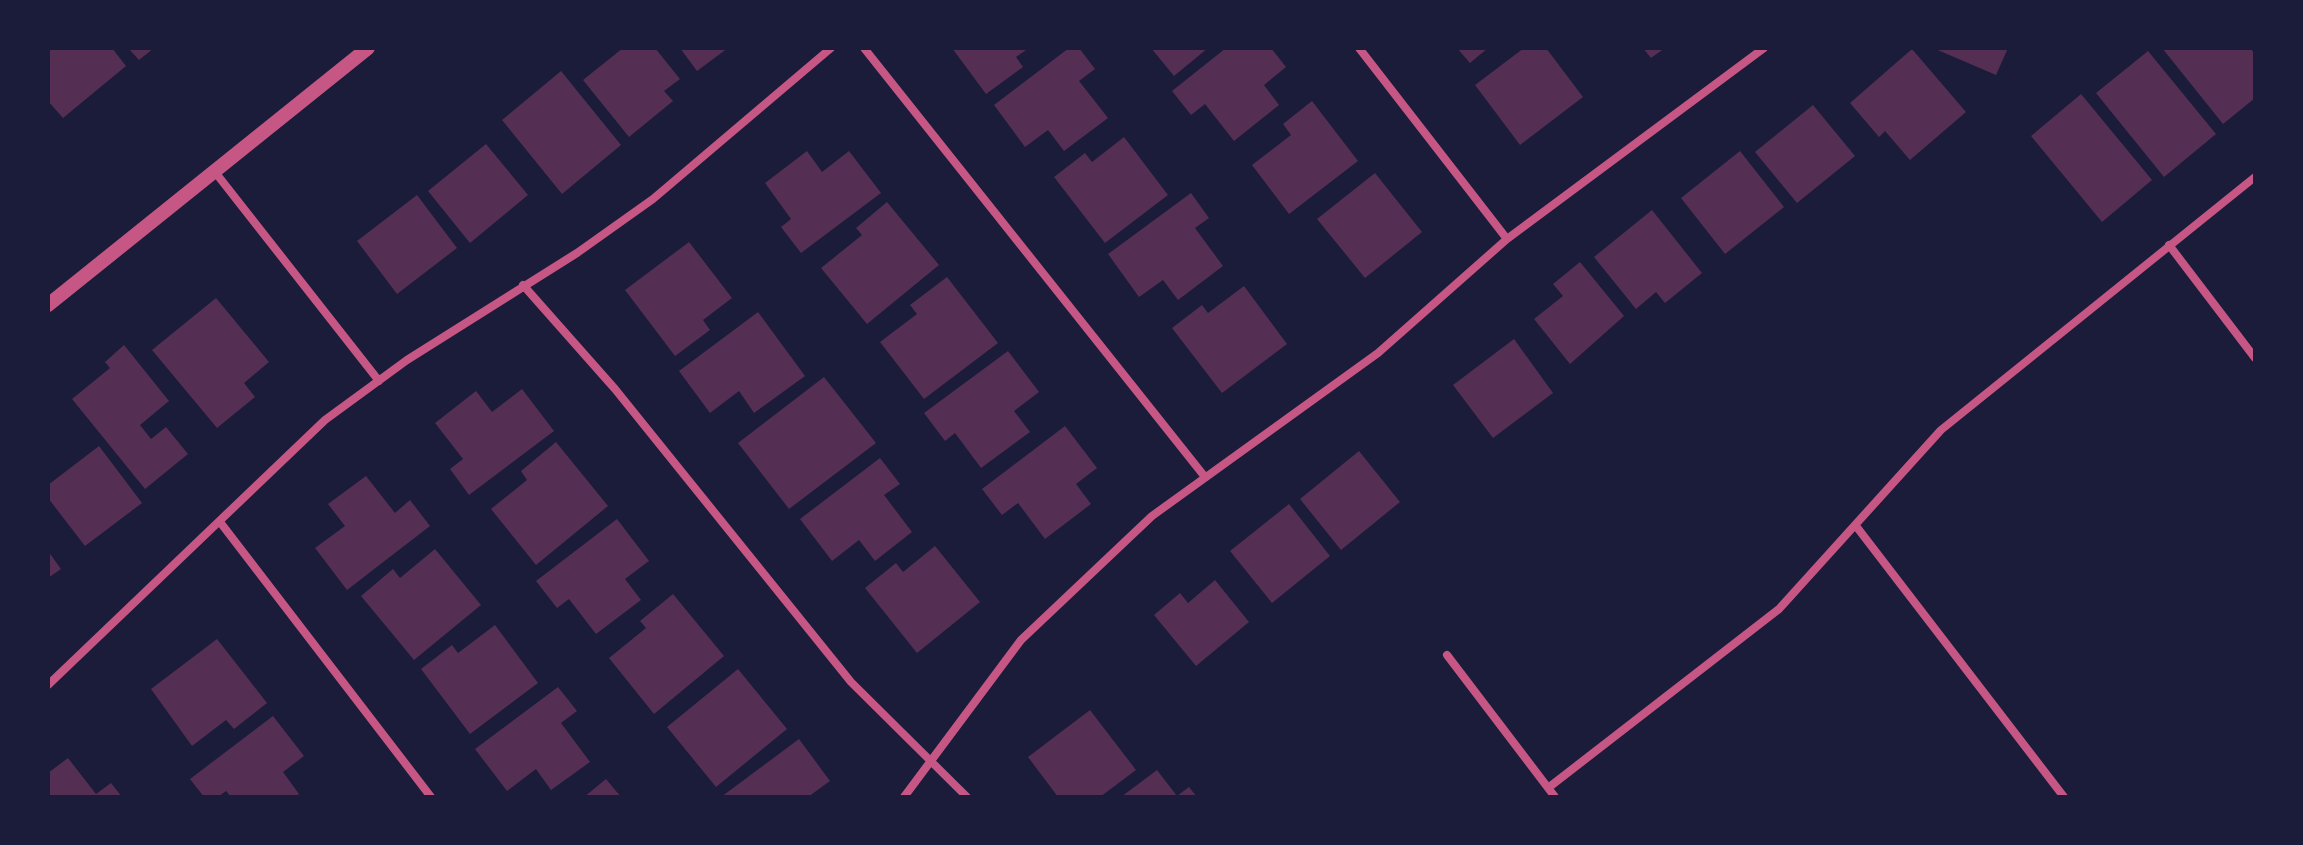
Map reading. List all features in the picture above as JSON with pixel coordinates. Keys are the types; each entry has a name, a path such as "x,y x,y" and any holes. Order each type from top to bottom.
{"street":[{"path":"48,305 368,48"},
{"path":"48,685 325,420 653,199 831,48"},
{"path":"864,48 1205,477"},
{"path":"1359,48 1507,239"},
{"path":"904,797 1021,640 1152,516 1378,353 1507,239 1764,48"},
{"path":"215,172 379,381"},
{"path":"1548,788 1779,609 1941,430 2255,177"},
{"path":"2169,245 2255,358"},
{"path":"523,285 615,389 805,629 851,682 967,797"},
{"path":"220,522 431,797"},
{"path":"1856,526 2064,797"},
{"path":"1447,655 1555,797"}],"building":[{"path":"48,48 112,48 126,66 63,118 48,101"},
{"path":"128,48 154,48 139,60"},
{"path":"623,48 655,48 680,79 664,91 673,101 629,137 583,80"},
{"path":"680,48 728,48 697,71"},
{"path":"952,48 1029,48 1016,57 1023,67 986,94"},
{"path":"1069,48 1079,48 1095,69 1079,81 1108,118 1064,151 1048,130 1025,147 994,105"},
{"path":"1151,48 1208,48 1174,76"},
{"path":"1226,48 1271,48 1286,67 1264,85 1279,105 1234,141 1205,104 1191,115 1172,91"},
{"path":"1457,48 1488,48 1470,63"},
{"path":"1524,48 1546,48 1583,97 1520,145 1475,85"},
{"path":"1643,48 1665,48 1651,58"},
{"path":"1933,48 2008,48 1996,75"},
{"path":"2162,48 2250,48 2255,54 2255,98 2223,124"},
{"path":"1912,49 1966,112 1910,160 1885,131 1879,137 1850,103"},
{"path":"2148,51 2216,134 2164,177 2096,93"},
{"path":"561,71 621,145 562,194 502,120"},
{"path":"2081,94 2152,180 2102,222 2031,136"},
{"path":"1312,101 1358,161 1289,214 1252,165 1291,135 1283,124"},
{"path":"1813,105 1855,156 1797,203 1755,152"},
{"path":"1124,137 1168,195 1105,243 1054,177 1085,153 1092,162"},
{"path":"486,144 528,195 470,243 428,191"},
{"path":"807,151 822,172 849,151 881,193 801,253 781,227 791,219 765,183"},
{"path":"1740,151 1784,207 1725,254 1681,198"},
{"path":"1375,173 1422,232 1365,278 1317,219"},
{"path":"1191,193 1209,218 1195,228 1223,266 1178,300 1163,280 1139,297 1108,254"},
{"path":"417,195 457,248 397,294 357,241"},
{"path":"887,202 939,265 867,324 821,268 862,235 856,228"},
{"path":"1652,210 1702,273 1665,303 1656,292 1636,309 1594,257"},
{"path":"689,242 732,298 703,320 710,330 675,356 625,290"},
{"path":"1580,262 1624,316 1570,364 1534,319 1563,296 1553,284"},
{"path":"947,277 998,343 924,399 880,342 917,314 910,305"},
{"path":"1244,286 1287,344 1222,393 1172,328 1202,305 1208,313"},
{"path":"216,298 269,362 244,383 255,397 217,428 152,350"},
{"path":"758,312 805,376 754,413 739,391 710,413 679,371"},
{"path":"1514,339 1553,393 1493,438 1453,385"},
{"path":"124,345 169,401 140,425 151,439 166,427 188,454 145,489 72,399 110,368 105,362"},
{"path":"1008,351 1039,392 1014,411 1030,432 981,468 955,433 945,441 924,413"},
{"path":"824,377 876,443 789,509 738,443"},
{"path":"522,389 554,431 469,495 450,469 463,459 435,423 476,391 492,412"},
{"path":"1065,426 1097,468 1076,484 1091,504 1045,539 1018,503 1002,515 982,489"},
{"path":"556,442 608,506 536,565 491,509 527,480 521,471"},
{"path":"99,446 142,503 85,546 48,498 48,485"},
{"path":"1359,451 1400,502 1341,550 1300,499"},
{"path":"880,458 900,484 884,495 912,532 875,561 859,540 832,561 800,519"},
{"path":"366,476 395,513 410,500 430,526 347,590 315,548 345,526 328,504"},
{"path":"1289,504 1330,556 1272,603 1230,551"},
{"path":"617,519 649,561 625,579 641,600 596,634 569,599 557,608 536,581"},
{"path":"935,546 980,602 917,653 865,588 896,563 903,572"},
{"path":"435,549 481,605 414,660 361,596 393,569 400,578"},
{"path":"48,551 61,569 48,578"},
{"path":"1215,580 1249,622 1196,666 1154,615 1180,593 1188,603"},
{"path":"673,594 724,656 654,714 609,658 646,628 640,621"},
{"path":"495,625 538,683 470,734 421,669 452,645 458,653"},
{"path":"217,639 267,703 234,729 226,720 192,746 151,689"},
{"path":"738,669 787,729 716,787 667,727"},
{"path":"558,687 577,711 561,723 590,762 551,790 536,769 507,791 475,749"},
{"path":"1090,710 1136,770 1100,797 1058,797 1028,757"},
{"path":"273,716 304,756 283,772 299,794 295,797 231,797 226,791 218,797 204,797 190,779"},
{"path":"799,739 830,781 808,797 721,797"},
{"path":"68,758 96,794 111,783 122,797 48,797 48,773"},
{"path":"1157,770 1177,796 1189,787 1197,797 1121,797"},
{"path":"606,779 621,797 584,797"}]}
